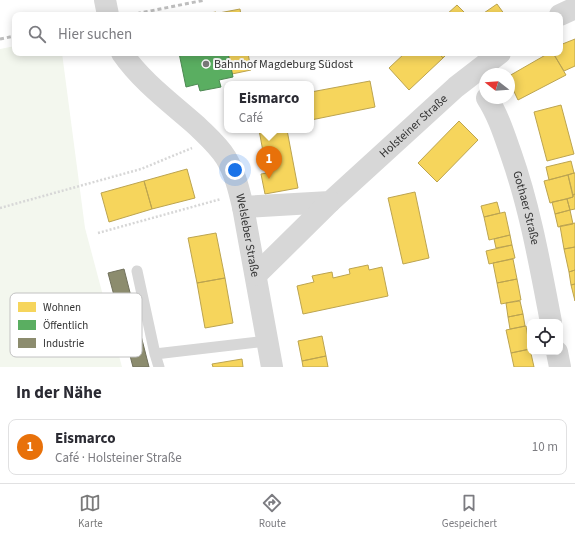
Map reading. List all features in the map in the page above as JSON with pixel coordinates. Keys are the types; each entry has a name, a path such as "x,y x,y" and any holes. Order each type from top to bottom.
{"street":[{"path":"105,0 107,12"},
{"path":"563,14 575,8"},
{"name":"Welsleber Straße","path":"124,56 143,78 212,140 228,162 235,177 242,200 272,367"},
{"name":"Holsteiner Straße","path":"256,275 330,202 456,87 496,56"},
{"path":"456,87 462,85 473,86 479,89"},
{"name":"Gothaer Straße","path":"490,104 501,126 522,189 534,236 550,319"},
{"path":"242,200 330,202"},
{"path":"558,355 560,367"}],"lane":[{"path":"137,271 142,293"},
{"path":"142,294 159,367"},
{"path":"155,354 267,341"}],"path":[{"path":"0,208 141,169 212,140"},
{"path":"98,233 242,200"}],"shaded area":[{"path":"12,47 12,56 62,56 85,228 102,293 10,293 10,357 119,357 122,367 0,367 0,49"}],"building: Wohnen":[{"path":"497,4 503,12 485,12"},
{"path":"457,5 464,12 449,12"},
{"path":"240,9 240,12 224,12"},
{"path":"575,39 575,66 564,71 555,56 563,56 563,44"},
{"path":"229,56 249,56 251,70 232,74"},
{"path":"402,56 441,56 443,58 409,90 389,68"},
{"path":"544,56 555,56 566,75 518,100 515,94 515,73"},
{"path":"370,81 375,107 314,119 314,91"},
{"path":"561,105 574,154 547,161 534,112"},
{"path":"459,121 478,140 437,182 418,163"},
{"path":"260,133 288,133 298,188 265,194 261,174 267,173"},
{"path":"571,161 574,173 549,180 546,167"},
{"path":"187,169 195,198 152,209 144,181"},
{"path":"575,173 575,194 573,195 568,175"},
{"path":"568,175 573,197 550,203 544,181"},
{"path":"144,181 152,209 109,222 101,193"},
{"path":"415,192 429,258 403,264 388,198"},
{"path":"575,194 575,209 570,210 567,199 573,197"},
{"path":"567,199 570,210 555,214 552,202"},
{"path":"497,202 500,213 484,217 481,206"},
{"path":"570,210 573,224 558,227 555,214"},
{"path":"505,212 510,235 489,240 484,217"},
{"path":"575,223 575,247 564,249 560,226"},
{"path":"216,233 225,278 197,283 188,238"},
{"path":"510,235 512,245 496,248 494,239"},
{"path":"512,245 515,258 489,264 486,251"},
{"path":"575,247 575,270 569,272 564,249"},
{"path":"513,259 517,279 497,283 493,263"},
{"path":"368,265 369,270 382,267 388,296 303,314 297,286 314,282 312,276 332,272 333,278 350,274 349,269"},
{"path":"575,270 575,284 571,285 569,272"},
{"path":"225,278 233,323 205,328 197,283"},
{"path":"517,279 521,300 501,304 497,283"},
{"path":"575,284 575,301 571,285"},
{"path":"520,301 523,314 508,317 506,303"},
{"path":"523,314 525,326 510,329 508,317"},
{"path":"526,326 527,350 511,353 506,330"},
{"path":"322,336 326,356 302,361 298,341"},
{"path":"527,350 527,355 531,355 534,367 514,367 511,353"},
{"path":"326,356 328,367 303,367 302,361"},
{"path":"242,359 243,367 213,367 212,364"}],"building: Öffentlich":[{"name":"Bahnhof Magdeburg Südost","path":"180,56 229,56 233,77 219,80 221,87 200,91 198,84 186,87"}],"building: Industrie":[{"path":"124,269 130,293 113,293 108,273"},
{"path":"142,340 149,367 133,367 130,357 142,357"}],"railway":[{"path":"145,12 205,0"},
{"path":"0,39 12,37"}],"place":[{"name":"Bahnhof Magdeburg Südost","path":"206,64"},
{"name":"Eismarco","path":"269,179"}]}
